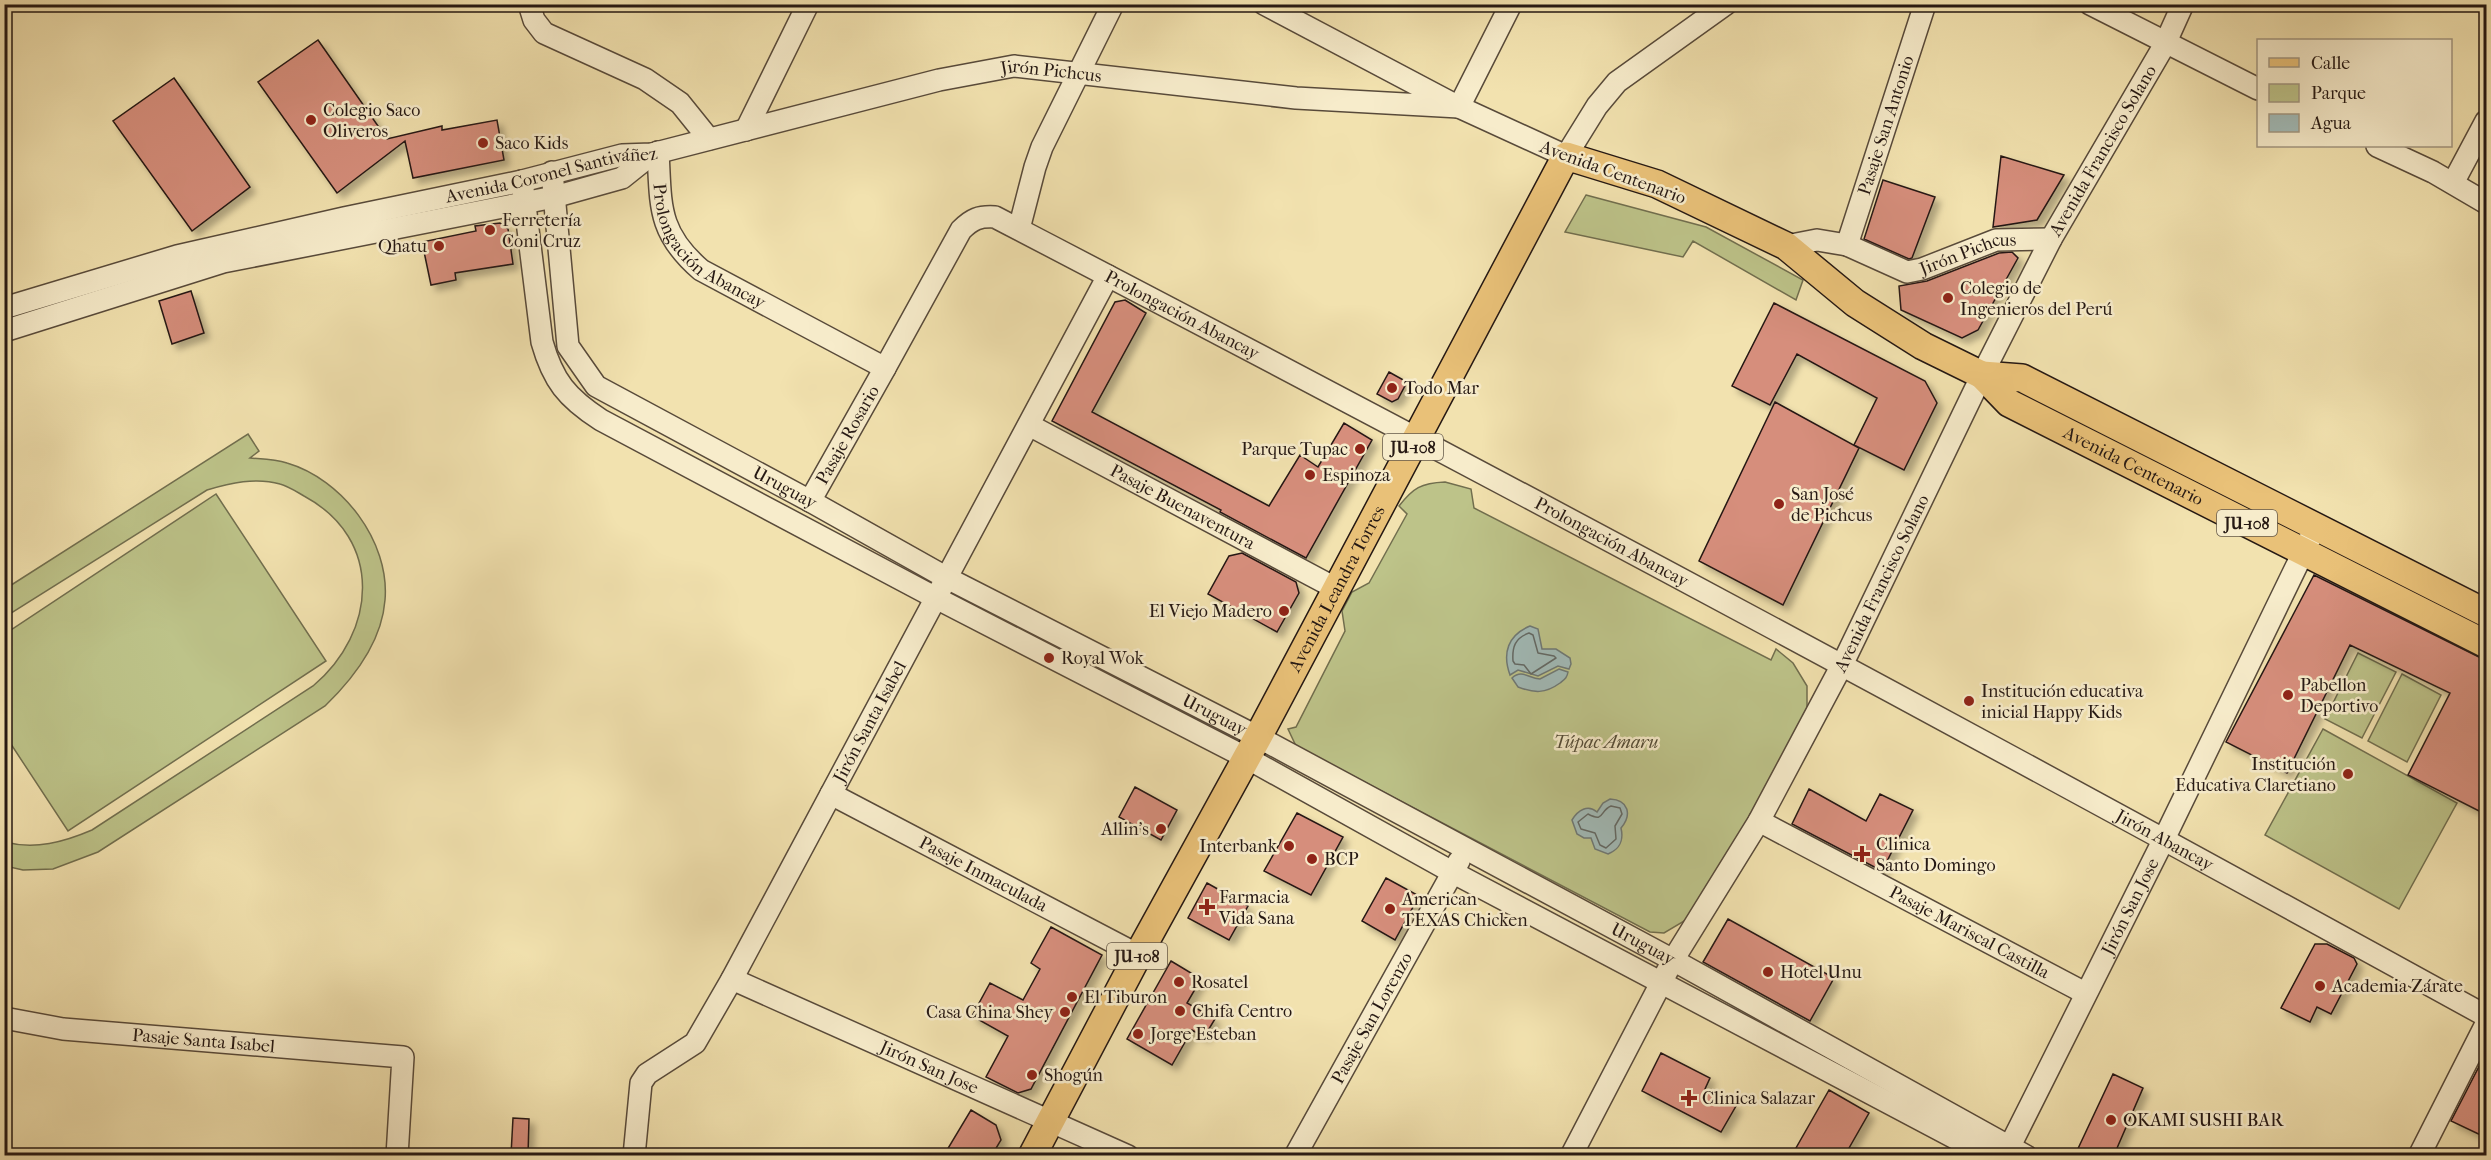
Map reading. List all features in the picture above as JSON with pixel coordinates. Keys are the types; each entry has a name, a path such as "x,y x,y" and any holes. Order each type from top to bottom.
{"main road":[{"name":"Avenida Centenario","path":"1566,156 1657,184 1786,246 1856,303 1923,346 1982,375 2008,403 2487,644"},
{"name":"Avenida Leandra Torres","path":"1032,1155 1337,589 1566,156"},
{"name":"Avenida Centenario","path":"1982,375 2022,378 2487,613"}],"street":[{"path":"529,4 534,20 544,33 645,79 680,103 709,139"},
{"path":"746,130 808,4"},
{"path":"1019,229 1038,157 1113,4"},
{"name":"Avenida Centenario","path":"1264,4 1459,108 1566,156"},
{"path":"1459,108 1511,4"},
{"name":"Avenida Leandra Torres","path":"1566,156 1597,106 1617,82 1726,4"},
{"name":"Pasaje San Antonio","path":"1847,245 1925,4"},
{"path":"2090,4 2165,44 2257,88"},
{"name":"Avenida Francisco Solano","path":"1580,1152 1661,982 1760,821 1842,665 1982,375 2051,239 2165,44 2183,4"},
{"name":"Jirón Pichcus","path":"655,153 939,80 1014,66 1296,98 1459,108"},
{"path":"2453,183 2487,121"},
{"path":"2379,147 2453,183 2487,203"},
{"name":"Prolongación Abancay","path":"655,153 661,211 669,233 682,253 701,270 885,368 961,230 970,221 980,216 995,217 1418,437 1842,665"},
{"name":"Avenida Coronel Santiváñez","path":"4,308 177,256 412,214 523,191 552,172 622,154 655,153"},
{"name":"Avenida Coronel Santiváñez","path":"523,191 554,197 622,178 655,153"},
{"name":"Uruguay","path":"552,172 568,346 596,386 810,501 1252,748 1452,872 1989,1155"},
{"name":"Uruguay","path":"523,191 542,342 549,364 561,387 580,406 622,431 936,598 1465,850 1673,960 2014,1153"},
{"name":"Avenida Coronel Santiváñez","path":"4,331 224,262 412,214"},
{"name":"Jirón Pichcus","path":"1786,246 1817,240 1847,245 1907,272 1922,269 1996,240 2051,239"},
{"name":"Jirón Santa Isabel","path":"634,1155 641,1083 654,1068 695,1043 732,980 1108,276"},
{"name":"Pasaje Rosario","path":"810,501 885,368"},
{"name":"Pasaje Buenaventura","path":"1029,424 1337,589"},
{"name":"Jirón San Jose","path":"2014,1153 2085,993 2164,839 2316,526"},
{"name":"Jirón Abancay","path":"1842,665 2487,1016"},
{"name":"Pasaje Inmaculada","path":"831,794 1138,955"},
{"name":"Pasaje Mariscal Castilla","path":"1760,821 2085,993"},
{"name":"Pasaje San Lorenzo","path":"1295,1155 1465,850"},
{"name":"Jirón San Jose","path":"732,980 1128,1155"},
{"name":"Pasaje Santa Isabel","path":"4,1018 63,1029 403,1057 397,1155"},
{"path":"2419,1155 2487,1024"}],"green space":[{"path":"1586,195 1706,227 1803,280 1796,300 1693,241 1683,257 1565,232"},
{"path":"248,434 259,451 250,458 287,463 307,471 326,483 359,515 371,535 380,556 385,600 378,630 365,658 325,706 98,852 53,869 23,870 5,866 5,842 27,845 49,844 92,830 313,686 334,664 350,640 359,613 362,587 359,561 348,536 330,514 304,496 283,485 262,481 234,483 207,490 5,617 5,589"},
{"name":"Túpac Amaru","path":"1445,482 1471,489 1474,508 1771,660 1776,649 1793,663 1807,686 1807,720 1691,917 1664,933 1650,932 1296,746 1288,729 1296,727 1345,631 1342,611 1352,592 1369,583 1407,514 1399,506 1418,488"},
{"path":"216,494 326,661 68,831 5,735 5,634"},
{"path":"2358,653 2396,672 2362,738 2325,719"},
{"path":"2402,674 2441,695 2407,762 2368,741"},
{"path":"2323,729 2457,803 2399,909 2265,835"}],"water":[{"path":"1530,626 1538,629 1542,649 1556,649 1570,658 1569,669 1558,666 1538,676 1518,670 1510,675 1507,659 1509,646 1516,634"},
{"path":"1559,669 1568,672 1566,677 1555,687 1544,691 1518,687 1512,678 1522,674 1540,679"},
{"path":"1610,799 1625,805 1627,818 1621,828 1620,844 1616,850 1608,854 1595,849 1591,838 1584,838 1577,834 1572,820 1583,809 1590,808 1597,812 1603,803"}],"building":[{"path":"318,40 387,139 442,126 442,130 497,120 504,160 413,178 405,141 337,193 258,82"},
{"path":"174,78 250,187 192,231 113,121"},
{"path":"2001,156 2064,175 2037,220 1993,227"},
{"path":"1883,180 1935,197 1912,258 1909,259 1864,239"},
{"path":"500,223 508,229 513,264 455,273 456,280 431,285 422,242 476,231 475,226"},
{"name":"Colegio de Ingenieros del Perú","path":"2012,252 2018,258 1978,330 1962,338 1901,310 1899,286 1927,281 1999,253"},
{"path":"191,291 204,333 172,344 159,301"},
{"path":"1125,300 1146,313 1092,412 1269,506 1300,455 1318,467 1344,423 1372,440 1306,558 1220,512 1221,510 1052,421 1115,302"},
{"path":"1774,303 1925,381 1937,403 1904,470 1854,445 1877,398 1797,354 1770,405 1732,386"},
{"name":"Todo Mar","path":"1389,372 1407,382 1398,399 1392,402 1377,394"},
{"name":"San José de Pichcus","path":"1775,402 1859,448 1783,605 1699,561"},
{"path":"1242,553 1296,582 1299,593 1277,632 1208,594 1229,556"},
{"path":"2314,575 2487,661 2487,815 2408,775 2450,693 2350,645 2287,773 2226,742"},
{"path":"1135,787 1177,810 1161,840 1119,817"},
{"name":"Clinica Santo Domingo","path":"1809,789 1866,821 1880,794 1913,810 1882,871 1792,824"},
{"name":"BCP","path":"1297,813 1343,837 1311,895 1264,871"},
{"name":"American TEXAS Chicken","path":"1386,878 1419,896 1395,940 1362,921"},
{"path":"1207,883 1248,906 1229,940 1188,918"},
{"name":"Hotel Unu","path":"1728,919 1834,978 1810,1021 1703,962"},
{"path":"1051,927 1102,955 1031,1089 1018,1093 986,1077 1008,1036 972,1016 990,983 1023,1000 1040,969 1031,963"},
{"name":"Academia Zárate","path":"2315,944 2327,944 2354,958 2357,964 2331,1014 2317,1007 2310,1022 2281,1008"},
{"path":"1171,961 1201,979 1187,1003 1215,1019 1204,1037 1192,1030 1172,1065 1127,1039"},
{"path":"2487,1051 2487,1138 2451,1121"},
{"name":"Clinica Salazar","path":"1661,1053 1710,1078 1705,1089 1736,1106 1721,1132 1642,1091"},
{"name":"OKAMI SUSHI BAR","path":"2113,1074 2143,1088 2114,1155 2075,1155"},
{"path":"1829,1090 1869,1113 1845,1155 1792,1155"},
{"path":"971,1110 996,1125 1001,1140 992,1155 944,1155"},
{"path":"513,1118 529,1119 528,1155 511,1155"}],"place":[{"name":"Colegio Saco Oliveros","path":"311,120"},
{"name":"Saco Kids","path":"483,143"},
{"name":"Ferretería Coni Cruz","path":"490,230"},
{"name":"Qhatu","path":"439,246"},
{"name":"Colegio de Ingenieros del Perú","path":"1948,298"},
{"name":"Todo Mar","path":"1392,388"},
{"name":"Parque Tupac","path":"1360,449"},
{"name":"Espinoza","path":"1310,475"},
{"name":"San José de Pichcus","path":"1779,504"},
{"name":"El Viejo Madero","path":"1284,611"},
{"name":"Royal Wok","path":"1049,658"},
{"name":"Pabellon Deportivo","path":"2288,695"},
{"name":"Institución educativa inicial Happy Kids","path":"1969,701"},
{"name":"Institución Educativa Claretiano","path":"2348,774"},
{"name":"Allin's","path":"1161,829"},
{"name":"Interbank","path":"1289,846"},
{"name":"Clinica Santo Domingo","path":"1862,854"},
{"name":"BCP","path":"1312,859"},
{"name":"Farmacia Vida Sana","path":"1207,907"},
{"name":"American TEXAS Chicken","path":"1390,909"},
{"name":"Hotel Unu","path":"1768,972"},
{"name":"Rosatel","path":"1179,982"},
{"name":"Academia Zárate","path":"2320,986"},
{"name":"El Tiburon","path":"1072,997"},
{"name":"Chifa Centro","path":"1180,1011"},
{"name":"Casa China Shey","path":"1065,1012"},
{"name":"Jorge Esteban","path":"1138,1034"},
{"name":"Shogún","path":"1032,1075"},
{"name":"Clinica Salazar","path":"1689,1098"},
{"name":"OKAMI SUSHI BAR","path":"2111,1120"}]}
